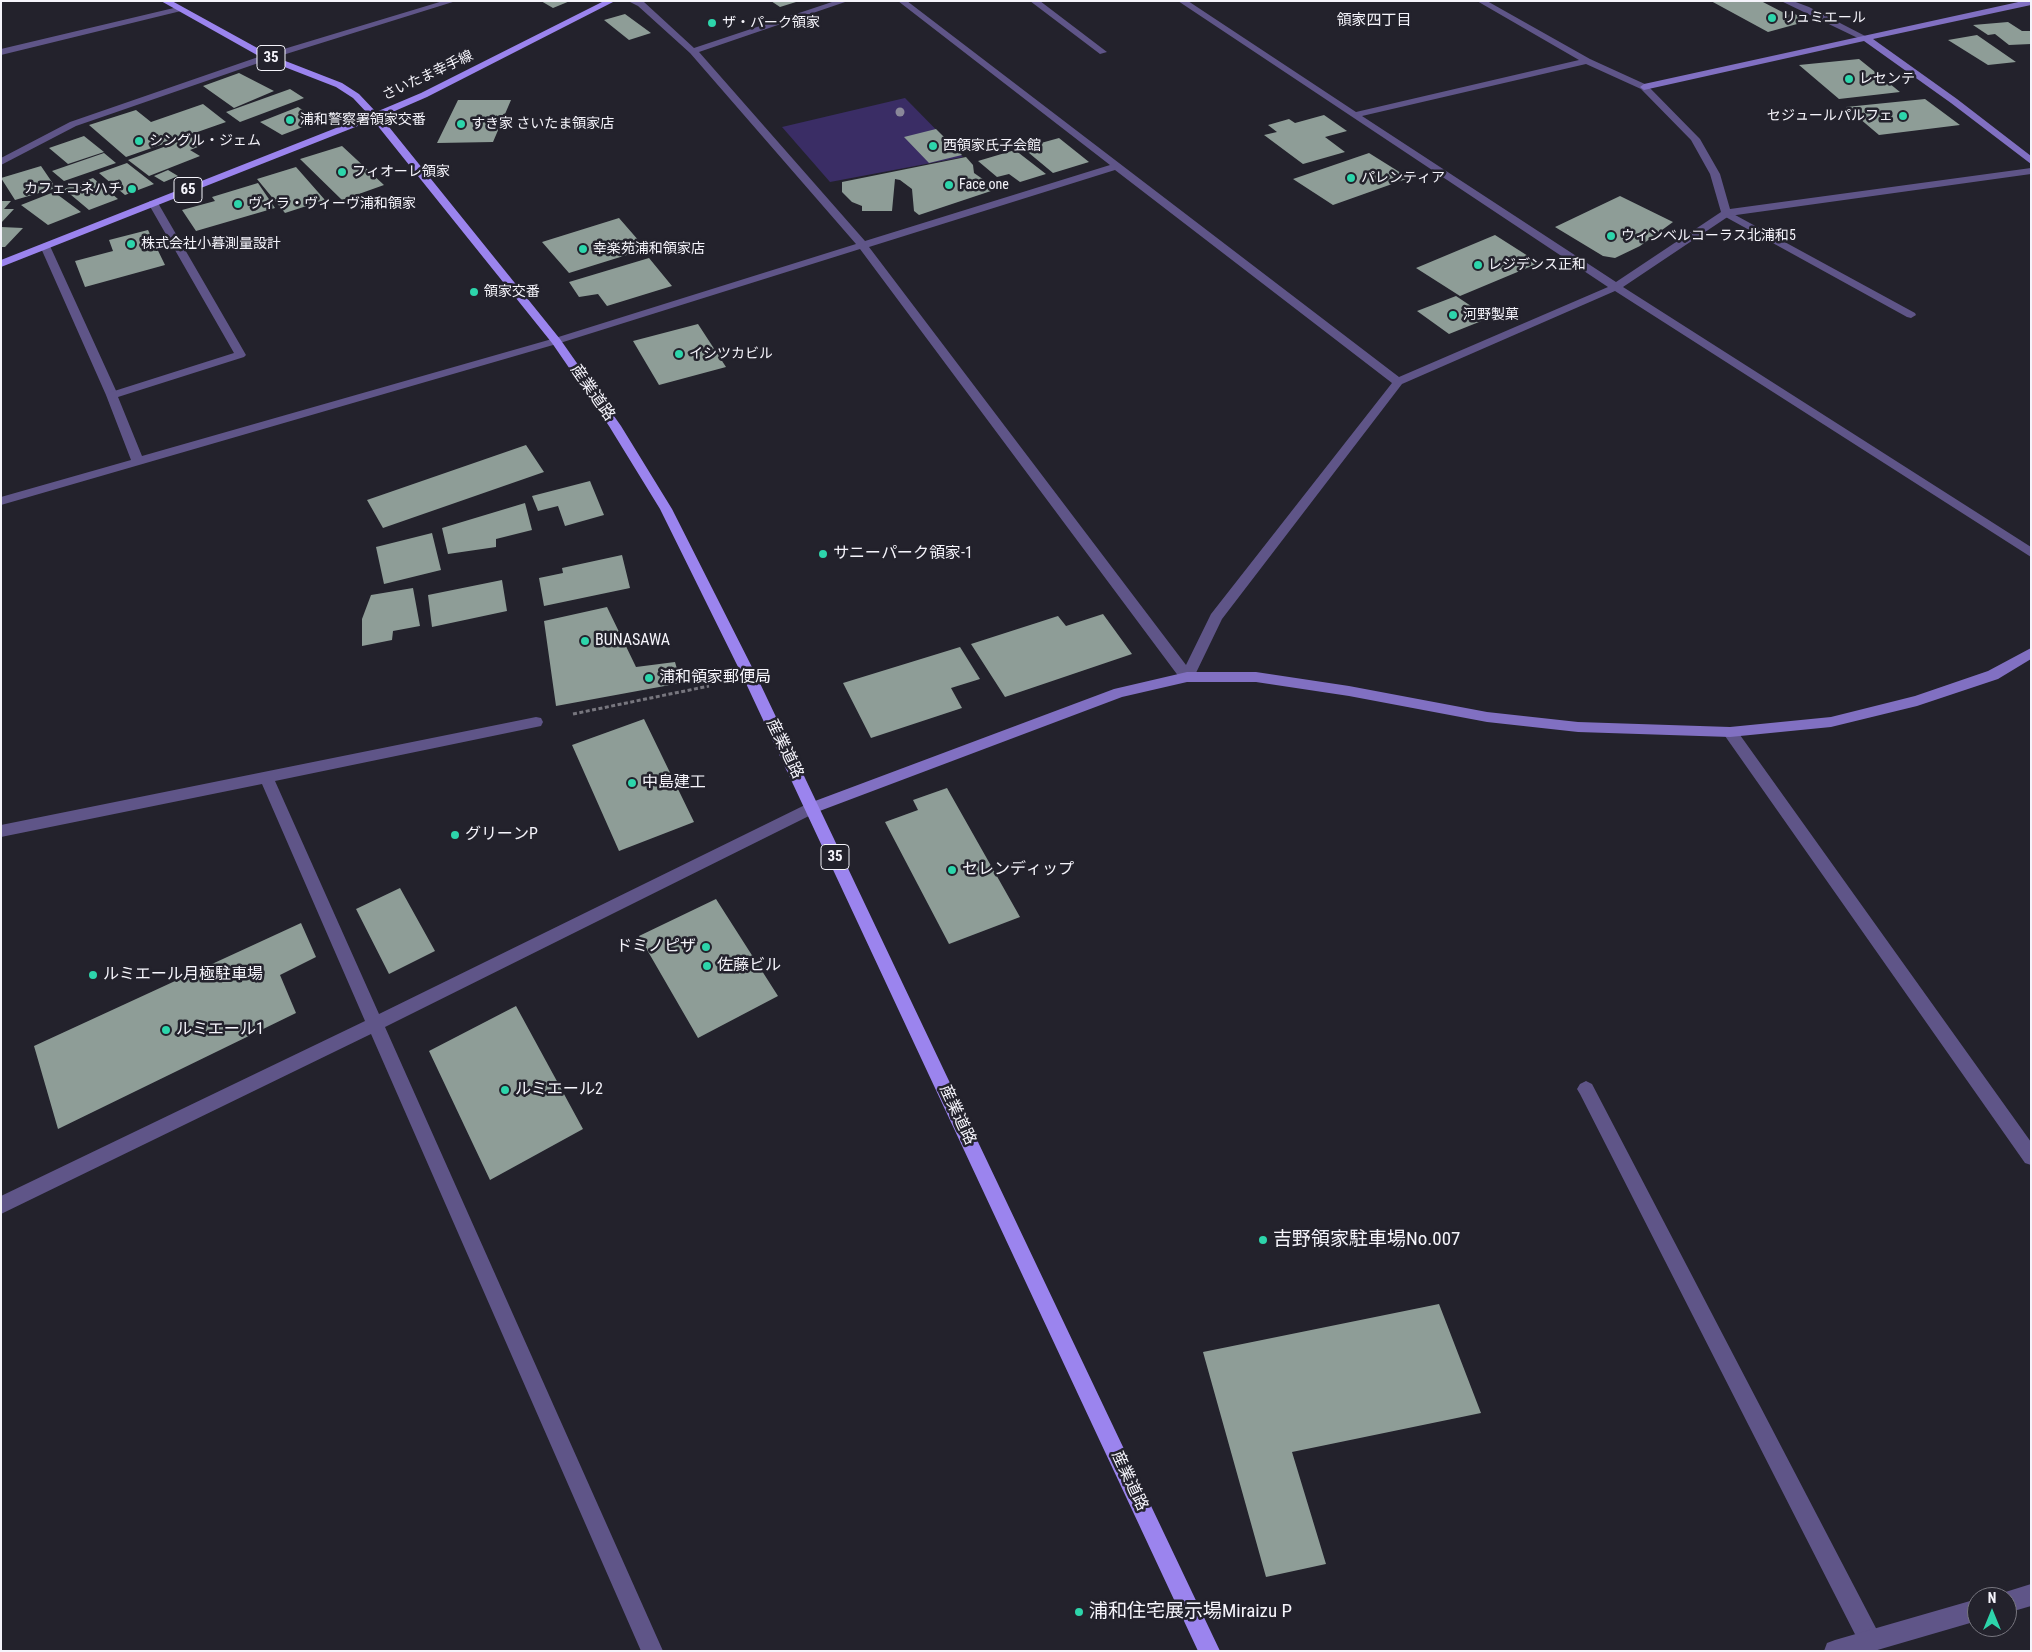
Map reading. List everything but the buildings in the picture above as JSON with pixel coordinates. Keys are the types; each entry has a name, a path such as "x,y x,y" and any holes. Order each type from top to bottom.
{"main road":[{"name":"産業道路","path":"165,1 267,57 339,85 356,96 556,342 615,426 666,509 750,678 1209,1651"},
{"name":"さいたま幸手線","path":"1,264 424,95 611,1"}],"street":[{"path":"1,162 72,124 267,57 452,1"},
{"path":"632,1 641,4 693,51 864,247 1187,678"},
{"path":"693,51 844,1"},
{"path":"902,1 1398,382"},
{"path":"1034,1 1103,52"},
{"path":"1182,1 1616,287 2031,553"},
{"path":"1481,1 1588,61 1644,87 1695,139 1715,174 1726,213 1911,316"},
{"path":"1785,1 1806,9 1866,39 1954,101 2031,161"},
{"path":"1644,87 2031,2"},
{"path":"1,52 178,9"},
{"path":"1354,115 1588,61"},
{"path":"1,501 556,342 864,247 1117,166"},
{"path":"1187,678 1216,617 1398,382 1616,287 1726,213 2031,171"},
{"path":"112,395 240,355 153,203"},
{"path":"45,246 112,395 138,462"},
{"path":"1,1205 376,1024 812,808 1119,693 1187,678 1256,677 1487,717 1578,728 1730,732 1831,722 1907,703 1993,675 2031,654"},
{"path":"1,830 536,722"},
{"path":"1730,732 2031,1157"},
{"path":"266,778 652,1651"},
{"path":"1586,1089 1870,1640"},
{"path":"2017,1599 2031,1595"},
{"path":"1835,1651 1967,1613"}],"path":[{"path":"536,722 750,678"}],"shaded area":[{"path":"905,98 963,157 830,182 782,127"}],"place":[{"name":"リュミエール","path":"1772,18"},
{"name":"ザ・パーク領家","path":"712,23"},
{"name":"レセンテ","path":"1849,79"},
{"name":"セジュールパルフェ","path":"1903,116"},
{"name":"浦和警察署領家交番","path":"290,120"},
{"name":"すき家 さいたま領家店","path":"461,124"},
{"name":"シングル・ジェム","path":"139,141"},
{"name":"西領家氏子会館","path":"933,146"},
{"name":"フィオーレ領家","path":"342,172"},
{"name":"パレンティア","path":"1351,178"},
{"name":"Face one","path":"949,185"},
{"name":"カフェコネハチ","path":"132,189"},
{"name":"ヴィラ・ヴィーヴ浦和領家","path":"238,204"},
{"name":"ウィンベルコーラス北浦和5","path":"1611,236"},
{"name":"株式会社小暮測量設計","path":"131,244"},
{"name":"幸楽苑浦和領家店","path":"583,249"},
{"name":"レジデンス正和","path":"1478,265"},
{"name":"領家交番","path":"474,292"},
{"name":"河野製菓","path":"1453,315"},
{"name":"イシツカビル","path":"679,354"},
{"name":"サニーパーク領家-1","path":"823,554"},
{"name":"BUNASAWA","path":"585,641"},
{"name":"浦和領家郵便局","path":"649,678"},
{"name":"中島建工","path":"632,783"},
{"name":"グリーンP","path":"455,835"},
{"name":"セレンディップ","path":"952,870"},
{"name":"ドミノピザ","path":"706,947"},
{"name":"佐藤ビル","path":"707,966"},
{"name":"ルミエール月極駐車場","path":"93,975"},
{"name":"ルミエール1","path":"166,1030"},
{"name":"ルミエール2","path":"505,1090"},
{"name":"吉野領家駐車場No.007","path":"1263,1240"},
{"name":"浦和住宅展示場Miraizu P","path":"1079,1612"}],"district":[{"name":"領家四丁目","path":"1374,21"}]}
